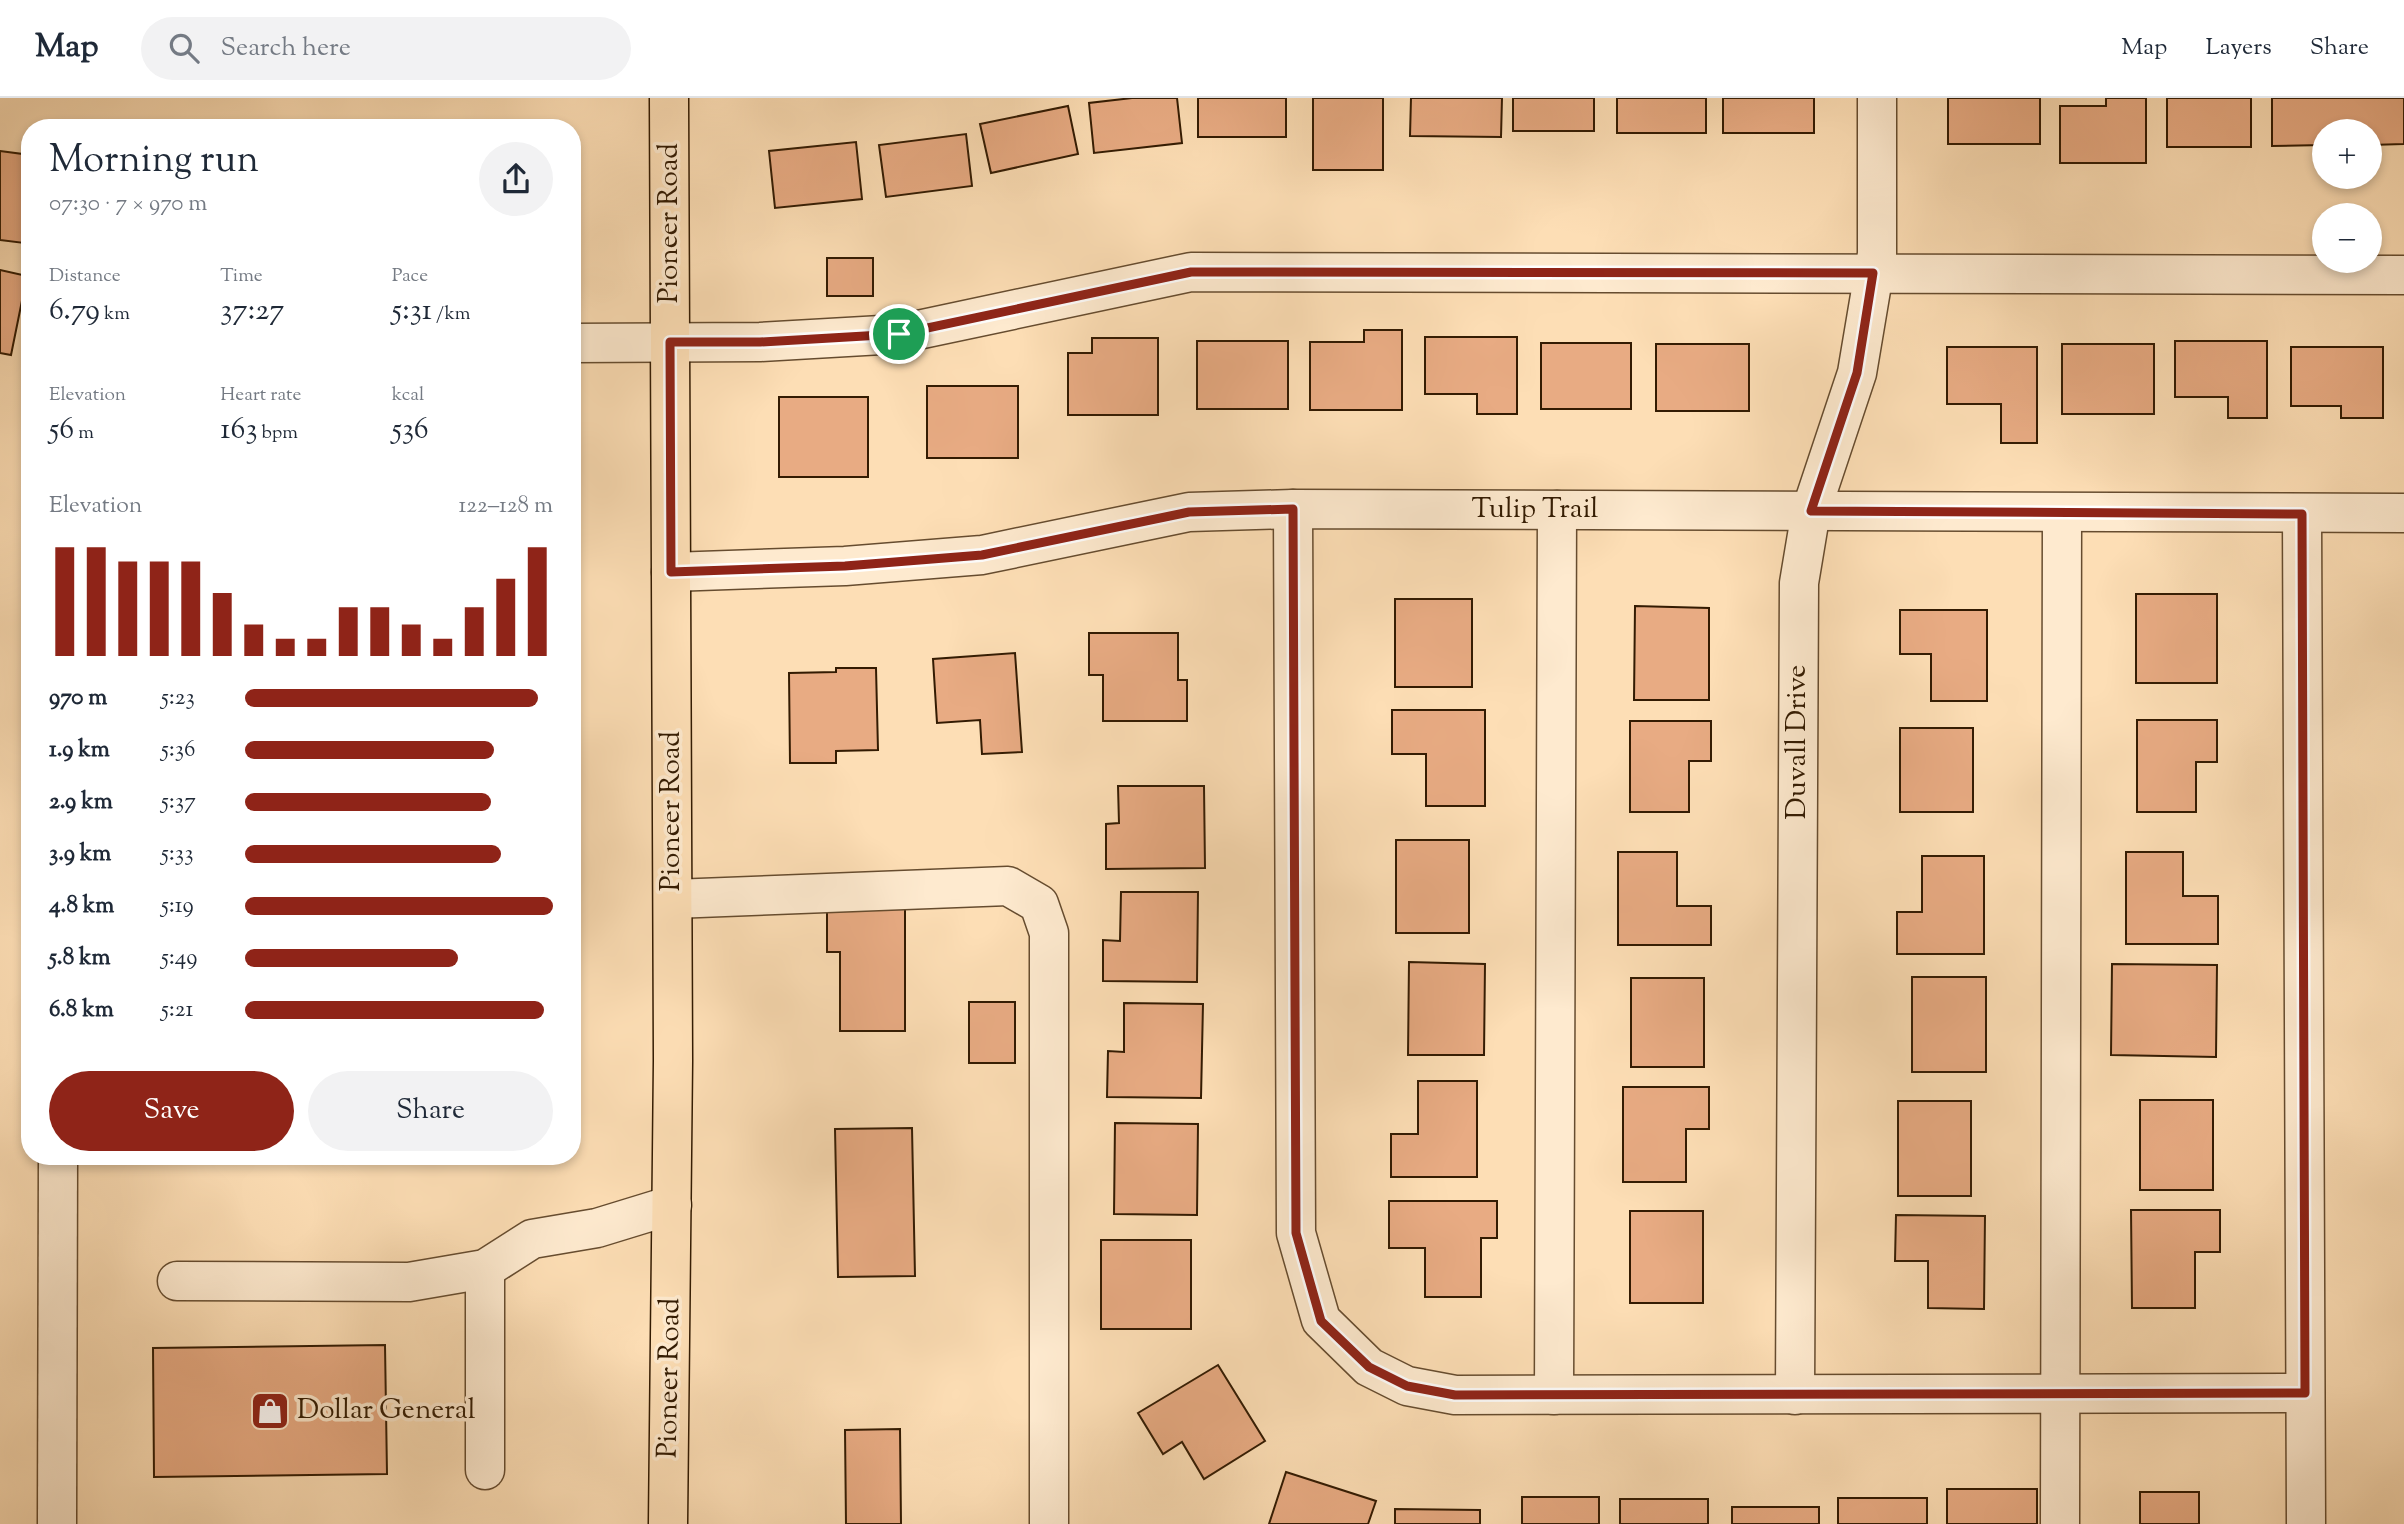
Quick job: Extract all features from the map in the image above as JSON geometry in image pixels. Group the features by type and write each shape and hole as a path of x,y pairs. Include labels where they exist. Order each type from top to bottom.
{"main road":[{"name":"Pioneer Road","path":"668,1524 673,899 669,98"}],"street":[{"name":"Duvall Drive","path":"1795,1395 1799,583 1811,511 1857,373 1877,254 1877,98"},
{"path":"581,343 760,342 899,334 1191,272 2404,275"},
{"path":"1293,509 1296,1233 1321,1321 1369,1367 1407,1386 1455,1395 2305,1393"},
{"name":"Tulip Trail","path":"671,572 845,566 982,555 1189,512 1293,509 2404,513"},
{"path":"1554,1395 1557,510"},
{"path":"2060,1524 2062,513"},
{"path":"2302,514 2306,1524"},
{"path":"673,899 1008,887 1039,904 1049,933 1049,1524"},
{"path":"57,1524 58,1165"},
{"path":"177,1281 409,1282 485,1269 532,1239 597,1228 672,1205"},
{"path":"485,1269 485,1470"}],"building":[{"path":"1132,98 1177,98 1182,143 1094,153 1089,103"},
{"path":"1198,98 1286,98 1286,137 1198,137"},
{"path":"1313,98 1383,98 1383,170 1313,170"},
{"path":"1411,98 1502,98 1501,137 1410,136"},
{"path":"1513,98 1594,98 1594,131 1513,131"},
{"path":"1617,98 1706,98 1706,133 1617,133"},
{"path":"1723,98 1814,98 1814,133 1723,133"},
{"path":"1948,98 2040,98 2040,144 1948,144"},
{"path":"2106,98 2146,98 2146,163 2060,163 2060,106 2106,106"},
{"path":"2167,98 2251,98 2251,147 2167,147"},
{"path":"2272,98 2404,98 2404,144 2382,145 2382,119 2312,119 2312,145 2272,146"},
{"path":"1068,106 1078,154 991,173 980,124"},
{"path":"966,134 972,186 886,197 879,145"},
{"path":"856,142 862,199 775,208 769,151"},
{"path":"0,151 21,154 21,243 0,240"},
{"path":"827,258 873,258 873,296 827,296"},
{"path":"0,270 21,275 21,306 11,355 0,353"},
{"path":"1364,330 1402,330 1402,410 1310,410 1310,342 1364,342"},
{"path":"1425,337 1517,337 1517,414 1477,414 1477,394 1425,394"},
{"path":"1092,338 1158,338 1158,415 1068,415 1068,353 1092,353"},
{"path":"1197,341 1288,341 1288,409 1197,409"},
{"path":"2175,341 2267,341 2267,418 2228,418 2228,397 2175,397"},
{"path":"1541,343 1631,343 1631,409 1541,409"},
{"path":"1656,344 1749,344 1749,411 1656,411"},
{"path":"2062,344 2154,344 2154,414 2062,414"},
{"path":"1947,347 2037,347 2037,443 2001,443 2001,404 1947,404"},
{"path":"2291,347 2383,347 2383,418 2341,418 2341,406 2291,406"},
{"path":"927,386 1018,386 1018,458 927,458"},
{"path":"779,397 868,397 868,477 779,477"},
{"path":"2136,594 2217,594 2217,683 2136,683"},
{"path":"1395,599 1472,599 1472,687 1395,687"},
{"path":"1635,606 1709,608 1709,700 1634,700"},
{"path":"1900,610 1987,610 1987,701 1931,701 1931,654 1900,654"},
{"path":"1089,633 1178,633 1178,680 1187,680 1187,721 1103,721 1103,675 1089,675"},
{"path":"1015,653 1022,752 982,754 980,720 937,723 933,659"},
{"path":"836,668 876,668 878,750 836,751 836,763 790,763 789,673 836,672"},
{"path":"1392,710 1485,710 1485,806 1426,806 1426,754 1392,754"},
{"path":"2137,720 2217,720 2217,762 2196,762 2196,812 2137,812"},
{"path":"1630,721 1711,721 1711,761 1689,761 1689,812 1630,812"},
{"path":"1900,728 1973,728 1973,812 1900,812"},
{"path":"1118,786 1204,786 1205,868 1106,869 1106,824 1119,823"},
{"path":"1396,840 1469,840 1469,933 1396,933"},
{"path":"1618,852 1677,852 1677,906 1711,906 1711,945 1618,945"},
{"path":"2126,852 2183,852 2183,896 2218,896 2218,944 2126,944"},
{"path":"1922,856 1984,856 1984,954 1897,954 1897,912 1922,912"},
{"path":"1121,892 1198,892 1197,982 1103,981 1103,940 1120,941"},
{"path":"827,907 905,907 905,1031 840,1031 840,952 827,952"},
{"path":"1409,962 1485,964 1484,1055 1408,1055"},
{"path":"2112,964 2217,965 2216,1057 2111,1055"},
{"path":"1912,977 1986,977 1986,1072 1912,1072"},
{"path":"1631,978 1704,978 1704,1067 1631,1067"},
{"path":"969,1002 1015,1002 1015,1063 969,1063"},
{"path":"1124,1003 1203,1004 1201,1098 1107,1097 1108,1051 1124,1052"},
{"path":"1418,1081 1477,1081 1477,1177 1391,1177 1391,1134 1418,1134"},
{"path":"1623,1087 1709,1087 1709,1129 1686,1129 1686,1182 1623,1182"},
{"path":"2140,1100 2213,1100 2213,1190 2140,1190"},
{"path":"1898,1101 1971,1101 1971,1196 1898,1196"},
{"path":"1115,1123 1198,1124 1197,1215 1114,1214"},
{"path":"912,1128 915,1276 838,1277 835,1129"},
{"path":"1389,1201 1497,1201 1497,1238 1481,1238 1481,1297 1425,1297 1425,1248 1389,1248"},
{"path":"2131,1210 2220,1210 2220,1252 2195,1252 2195,1308 2132,1308"},
{"path":"1630,1211 1703,1211 1703,1303 1630,1303"},
{"path":"1896,1215 1985,1216 1984,1309 1928,1308 1928,1261 1895,1261"},
{"path":"1101,1240 1191,1240 1191,1329 1101,1329"},
{"name":"Dollar General","path":"385,1345 387,1474 154,1477 153,1348"},
{"path":"1218,1365 1265,1441 1204,1479 1182,1442 1163,1454 1138,1413"},
{"path":"900,1429 901,1524 846,1524 845,1430"},
{"path":"1286,1472 1376,1501 1368,1524 1269,1524"},
{"path":"1947,1489 2037,1489 2037,1524 1947,1524"},
{"path":"2140,1492 2199,1492 2199,1524 2140,1524"},
{"path":"1522,1497 1599,1497 1599,1524 1522,1524"},
{"path":"1838,1498 1927,1498 1927,1524 1838,1524"},
{"path":"1620,1499 1708,1499 1708,1524 1620,1524"},
{"path":"1732,1507 1819,1507 1819,1524 1732,1524"},
{"path":"1395,1509 1480,1510 1480,1524 1395,1524"}],"place":[{"name":"Dollar General","path":"270,1411"}],"route":[{"path":"1191,272 1873,273 1857,373 1811,511 2302,514 2305,1393 1455,1395 1407,1386 1369,1367 1321,1321 1296,1233 1293,509 1189,512 982,555 845,566 671,572 670,342 760,342 899,334 1191,272"}]}
